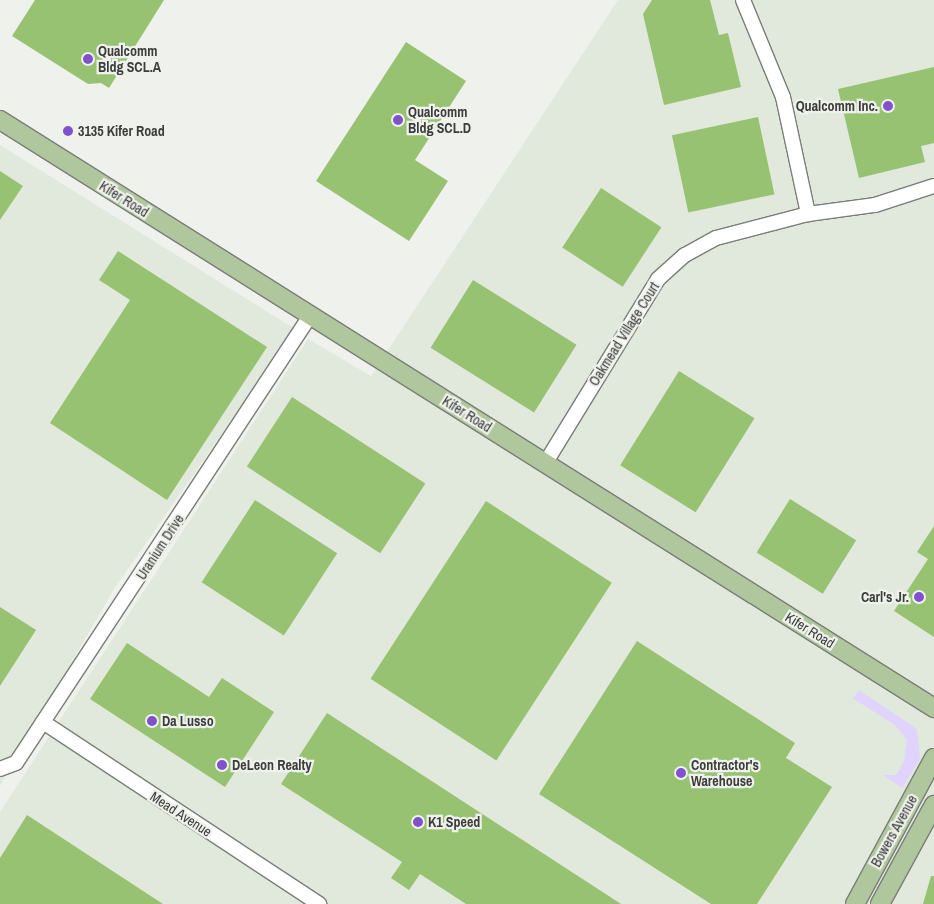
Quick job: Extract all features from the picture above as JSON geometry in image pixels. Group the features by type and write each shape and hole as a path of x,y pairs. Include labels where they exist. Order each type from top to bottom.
{"main road":[{"name":"Kifer Road","path":"0,120 934,708"},
{"name":"Bowers Avenue","path":"855,904 934,758"},
{"name":"Bowers Avenue","path":"880,904 934,805"}],"street":[{"path":"743,0 783,97 808,214"},
{"name":"Oakmead Village Court","path":"546,462 658,279 685,254 716,238 808,214 875,205 934,186"},
{"name":"Uranium Drive","path":"0,769 16,762 310,316"},
{"name":"Mead Avenue","path":"43,722 319,904"}],"shaded area":[{"path":"618,0 934,0 934,904 0,904 0,812 308,339 371,376"},
{"path":"0,145 295,329 114,589 0,786"},
{"path":"859,690 917,729 920,759 902,788 883,775 896,775 904,761 907,740 895,725 854,699 847,708"}],"building":[{"name":"Qualcomm Bldg SCL.A","path":"35,0 164,0 109,88 101,83 88,84 12,36"},
{"path":"652,0 710,0 719,35 728,33 741,87 664,105 643,14"},
{"name":"Qualcomm Bldg SCL.D","path":"406,42 466,81 415,160 448,181 409,241 316,181"},
{"name":"Qualcomm Inc.","path":"934,67 934,143 921,146 925,162 859,178 838,89"},
{"path":"758,117 774,194 688,213 672,135"},
{"path":"0,171 23,186 0,220"},
{"path":"601,188 661,227 623,287 562,248"},
{"path":"118,251 267,347 167,500 50,423 130,300 99,280"},
{"path":"473,280 576,345 534,412 431,348"},
{"path":"679,371 754,418 696,512 620,465"},
{"path":"292,397 425,484 380,553 247,467"},
{"path":"790,499 856,540 823,594 757,552"},
{"path":"255,500 337,553 284,636 202,582"},
{"path":"486,501 612,583 496,760 371,679"},
{"name":"Carl's Jr.","path":"934,526 934,637 894,611 928,559 917,552"},
{"path":"0,607 36,630 0,686"},
{"name":"Contractor's Warehouse","path":"637,641 795,743 786,758 832,787 757,904 711,904 539,794"},
{"path":"127,643 209,697 222,678 274,712 225,787 90,699"},
{"name":"K1 Speed","path":"327,713 621,904 466,904 420,874 409,890 391,878 402,862 281,784"},
{"path":"27,815 163,904 0,904 0,858"},
{"path":"931,876 934,876 934,904 923,904"}],"place":[{"name":"Qualcomm Bldg SCL.A","path":"88,59"},
{"name":"Qualcomm Inc.","path":"888,106"},
{"name":"Qualcomm Bldg SCL.D","path":"398,120"},
{"name":"3135 Kifer Road","path":"68,131"},
{"name":"Carl's Jr.","path":"919,597"},
{"name":"Da Lusso","path":"152,721"},
{"name":"DeLeon Realty","path":"222,765"},
{"name":"Contractor's Warehouse","path":"681,773"},
{"name":"K1 Speed","path":"418,822"}]}
